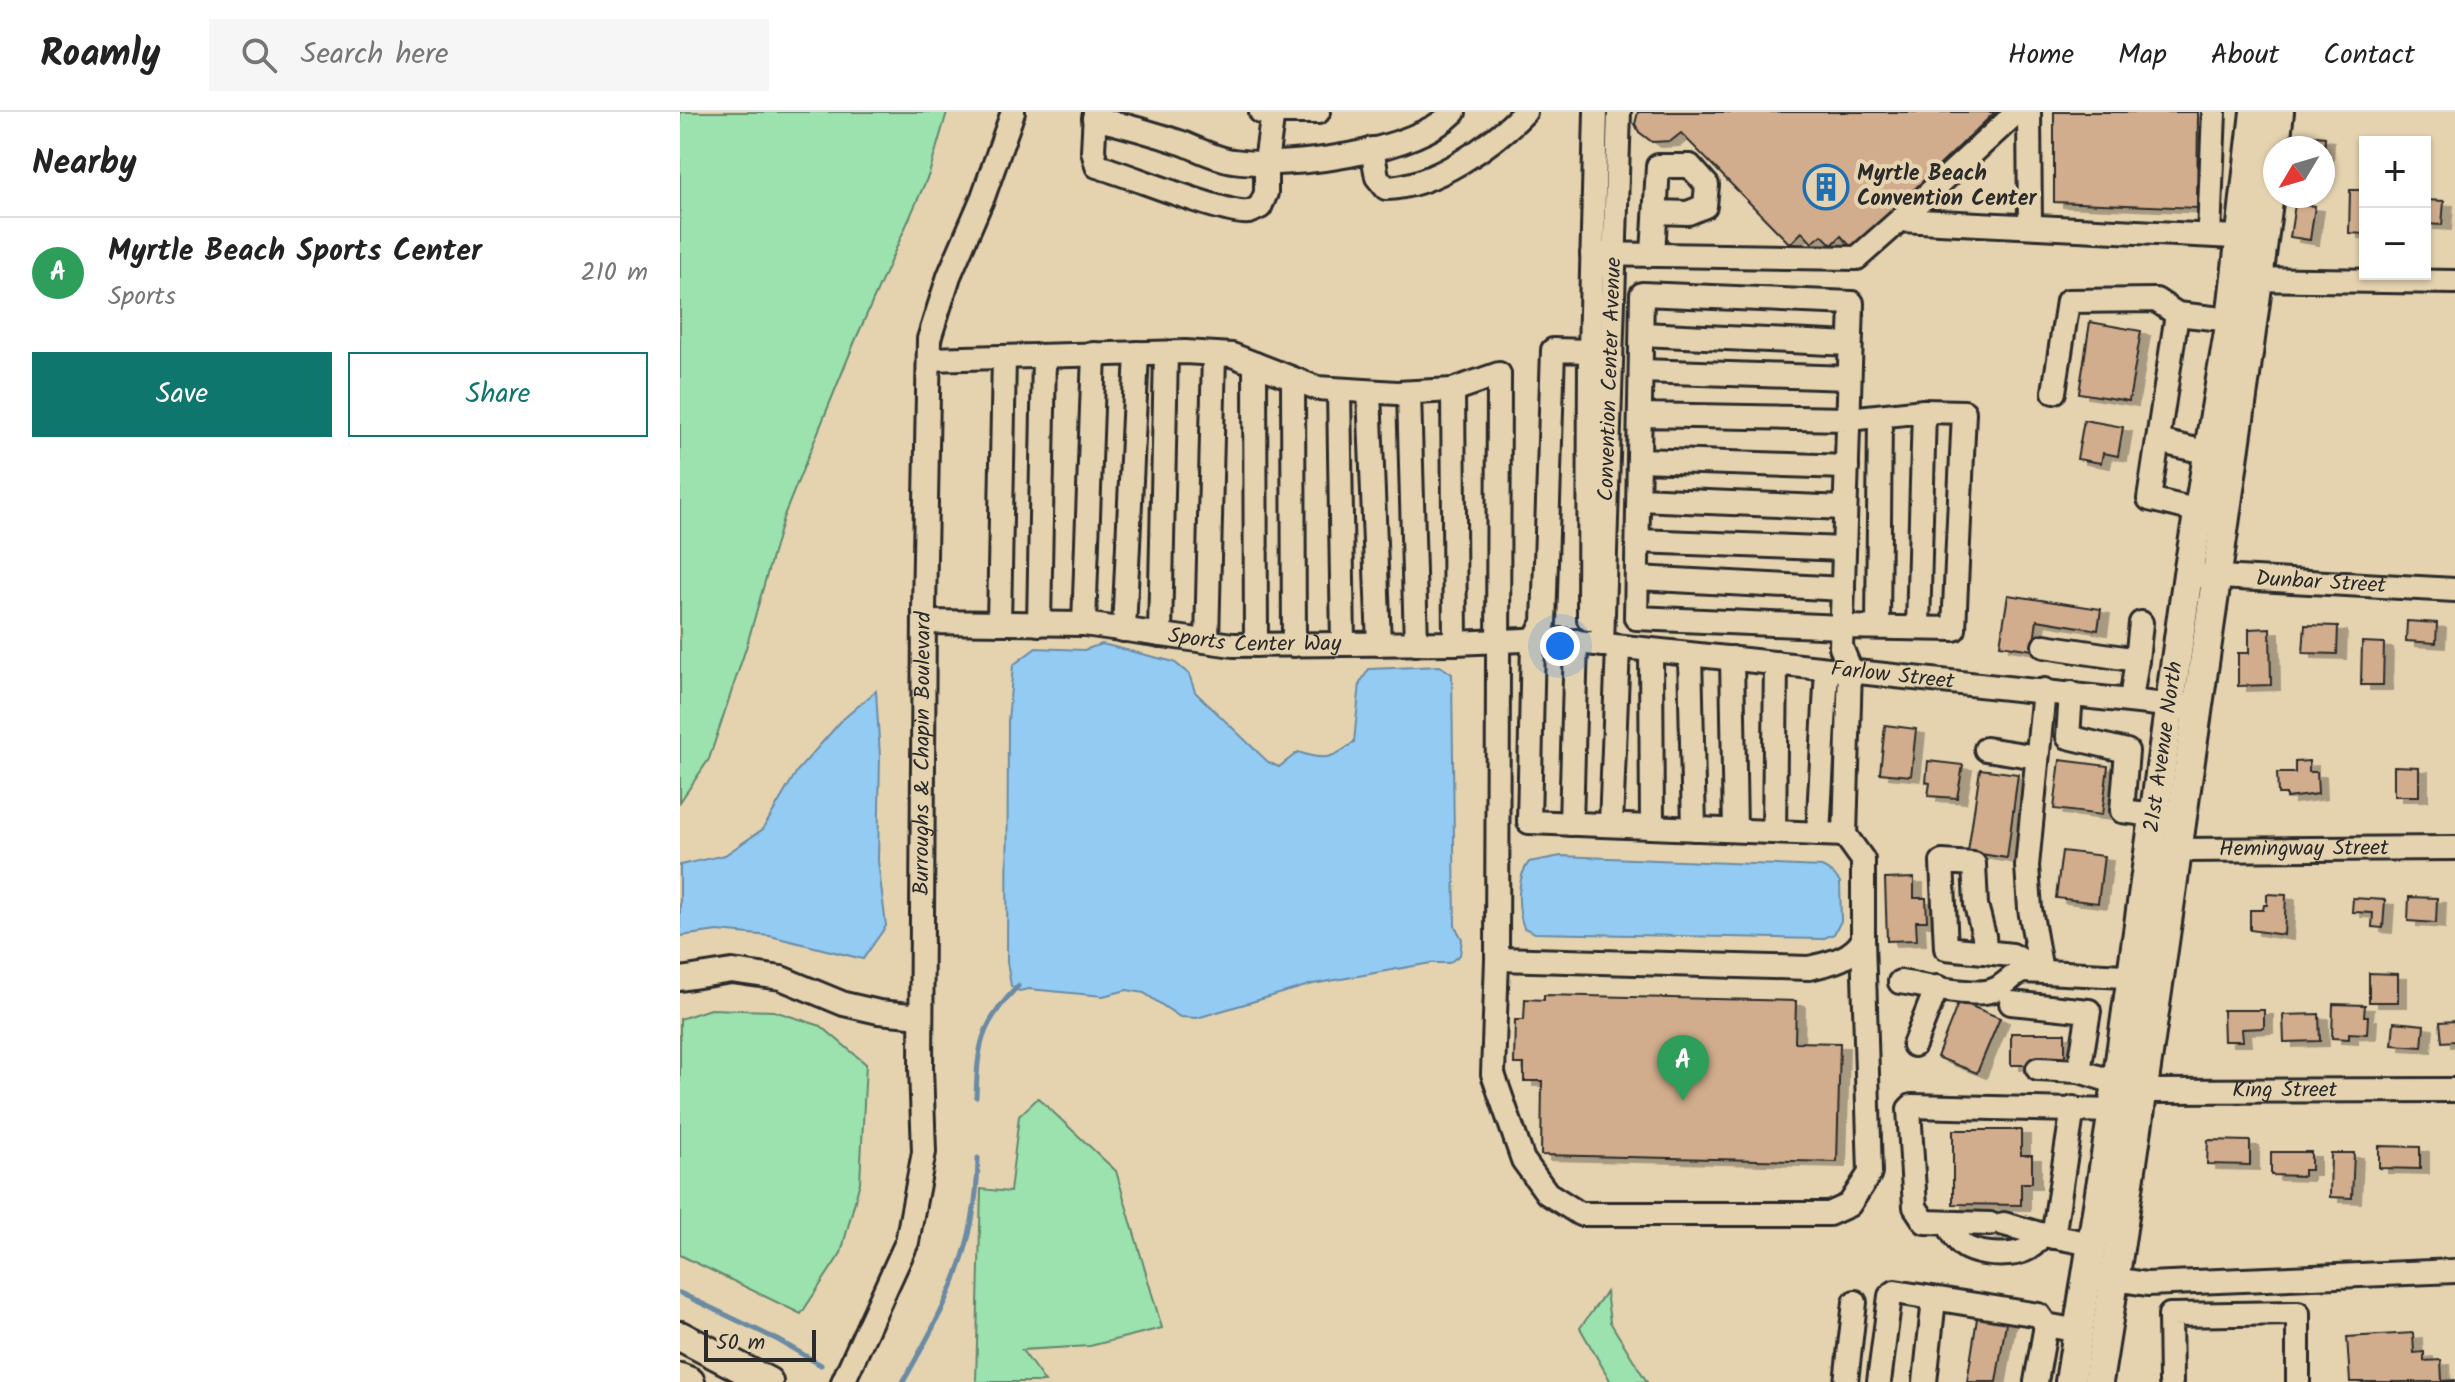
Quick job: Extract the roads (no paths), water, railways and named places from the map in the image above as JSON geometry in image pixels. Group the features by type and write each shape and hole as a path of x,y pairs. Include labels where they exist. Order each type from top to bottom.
{"main road":[{"name":"21st Avenue North","path":"2252,238 2255,112"},
{"name":"21st Avenue North","path":"2070,1382 2092,1244 2124,1095 2145,976 2252,238 2279,112"},
{"name":"21st Avenue North","path":"2202,576 2199,511 2231,320 2247,279"},
{"name":"21st Avenue North","path":"2098,1382 2116,1280 2124,1095"},
{"path":"680,1336 768,1382"},
{"path":"680,1378 690,1382"}],"street":[{"path":"1261,112 1318,112"},
{"path":"1273,112 1266,162 1266,193 1260,207 1247,213 1097,166 1093,151 1094,115 1232,161 1266,162 1290,163 1343,156 1398,142 1443,124 1454,112"},
{"path":"1372,149 1377,177 1386,188 1404,188 1435,175 1469,155 1504,133 1525,112"},
{"name":"Convention Center Avenue","path":"1596,112 1590,351 1596,644"},
{"name":"Convention Center Avenue","path":"1596,644 1616,254 1619,112"},
{"path":"1592,254 1857,258 2017,112"},
{"path":"2029,112 2030,225"},
{"path":"2209,235 2214,112"},
{"name":"Burroughs & Chapin Boulevard","path":"843,1382 907,1242 924,1152 921,1016 929,339 949,276 983,197 1009,116"},
{"path":"1653,254 1657,212"},
{"path":"1900,220 2252,238"},
{"path":"2247,279 2455,282"},
{"path":"929,359 1137,353 1232,355 1317,388 1369,392 1453,390 1499,374 1497,959 1493,1074 1523,1160 1547,1193 1580,1214 1829,1214 1849,1205 1870,1173 1863,860 1845,835 1850,669 1841,647 1842,627 1845,508 1847,467 1848,419 1850,344 1852,303 1642,294 1636,618 1842,627 1954,629 1964,412 1924,411 1848,419 1640,415"},
{"path":"2054,392 2068,301 2156,300 2177,314 2231,320"},
{"path":"2177,314 2149,499 2199,511"},
{"path":"1642,334 1850,344"},
{"path":"1590,351 1553,350 1544,623 1533,641 1529,822 1845,835"},
{"path":"1124,630 1137,353"},
{"path":"1160,635 1166,353"},
{"path":"1084,624 1094,354"},
{"path":"1207,641 1214,354"},
{"path":"1039,624 1044,356"},
{"path":"999,623 1004,357"},
{"path":"1255,364 1256,645"},
{"path":"1641,371 1849,378"},
{"path":"1293,380 1294,645"},
{"path":"1339,390 1343,644"},
{"path":"1453,390 1455,643"},
{"path":"1369,392 1379,644"},
{"path":"1409,393 1416,644"},
{"path":"1918,627 1924,411"},
{"path":"1878,627 1880,416"},
{"path":"2158,441 2209,453"},
{"path":"1639,460 1847,467"},
{"path":"1639,499 1845,508"},
{"path":"1638,541 1844,549"},
{"name":"Dunbar Street","path":"2202,576 2455,590"},
{"path":"1637,578 1843,589"},
{"name":"Sports Center Way","path":"924,622 1084,624 1256,645 1533,641 1596,644"},
{"path":"2131,700 2141,623"},
{"path":"1571,824 1596,644"},
{"path":"1596,644 1611,825"},
{"name":"Farlow Street","path":"1596,644 2184,706"},
{"path":"2044,646 2137,660"},
{"path":"1651,651 1652,827"},
{"path":"1690,655 1694,829"},
{"path":"1732,658 1735,830"},
{"path":"1774,832 1776,663"},
{"path":"1818,834 1827,669"},
{"path":"2041,971 2030,909 2027,866 2044,690"},
{"path":"2071,693 2068,737 2127,751 2122,811 2168,817"},
{"path":"1986,749 2037,757"},
{"name":"Hemingway Street","path":"2164,848 2455,848"},
{"path":"1497,959 1809,968 1834,962 1857,951 1863,940"},
{"path":"1985,952 2012,955 2041,971"},
{"path":"680,979 732,971 781,978 844,1004 921,1016"},
{"path":"1900,982 1994,991 2012,975 2023,971 2145,976"},
{"path":"1914,1045 1937,987"},
{"path":"2011,1003 2089,1011 2079,1071"},
{"path":"2038,1069 2079,1071 2124,1095"},
{"name":"King Street","path":"1947,1223 1925,1222 1915,1207 1909,1109 1912,1106 2073,1108 2124,1095 2455,1090"},
{"path":"1947,1223 1960,1244 1969,1250 2011,1255 2029,1250 2046,1235 2073,1108"},
{"path":"1947,1223 2092,1244"},
{"path":"2087,1274 2147,1284 2455,1271"},
{"path":"2296,1278 2298,1382"},
{"path":"2168,1283 2171,1382"},
{"path":"1879,1382 1890,1296 1895,1292 2039,1315 2046,1325 2079,1331"},
{"path":"1925,1382 1934,1299"},
{"path":"1846,1382 1855,1302"},
{"path":"2170,1315 2298,1313"},
{"path":"2036,1382 2046,1325"}],"water":[{"path":"1102,644 1174,662 1189,674 1195,692 1268,762 1279,767 1298,752 1328,757 1354,742 1360,683 1369,669 1440,666 1452,674 1455,926 1462,939 1460,955 1449,963 1431,963 1313,984 1197,1018 1180,1017 1144,993 1127,990 1103,996 1029,989 1019,991 1011,986 1007,962 1008,721 1013,665 1036,648 1084,650"},
{"path":"876,691 880,757 878,861 886,926 863,959 770,936 718,931 680,936 680,865 725,855 763,829 797,771 842,720"},
{"path":"1561,856 1822,867 1833,873 1840,882 1841,921 1834,934 1822,939 1535,933 1524,928 1522,920 1519,894 1522,876 1529,862"}],"waterway":[{"path":"976,1097 978,1063 984,1036 996,1012 1018,986"},
{"path":"903,1382 957,1275 972,1221 978,1158"},
{"path":"680,1293 778,1340 821,1365"}],"tunnel":[{"path":"1993,1242 2008,1243"}],"place":[{"name":"Myrtle Beach Convention Center","path":"1826,187"},
{"name":"Myrtle Beach Sports Center","path":"1683,1101"}]}
